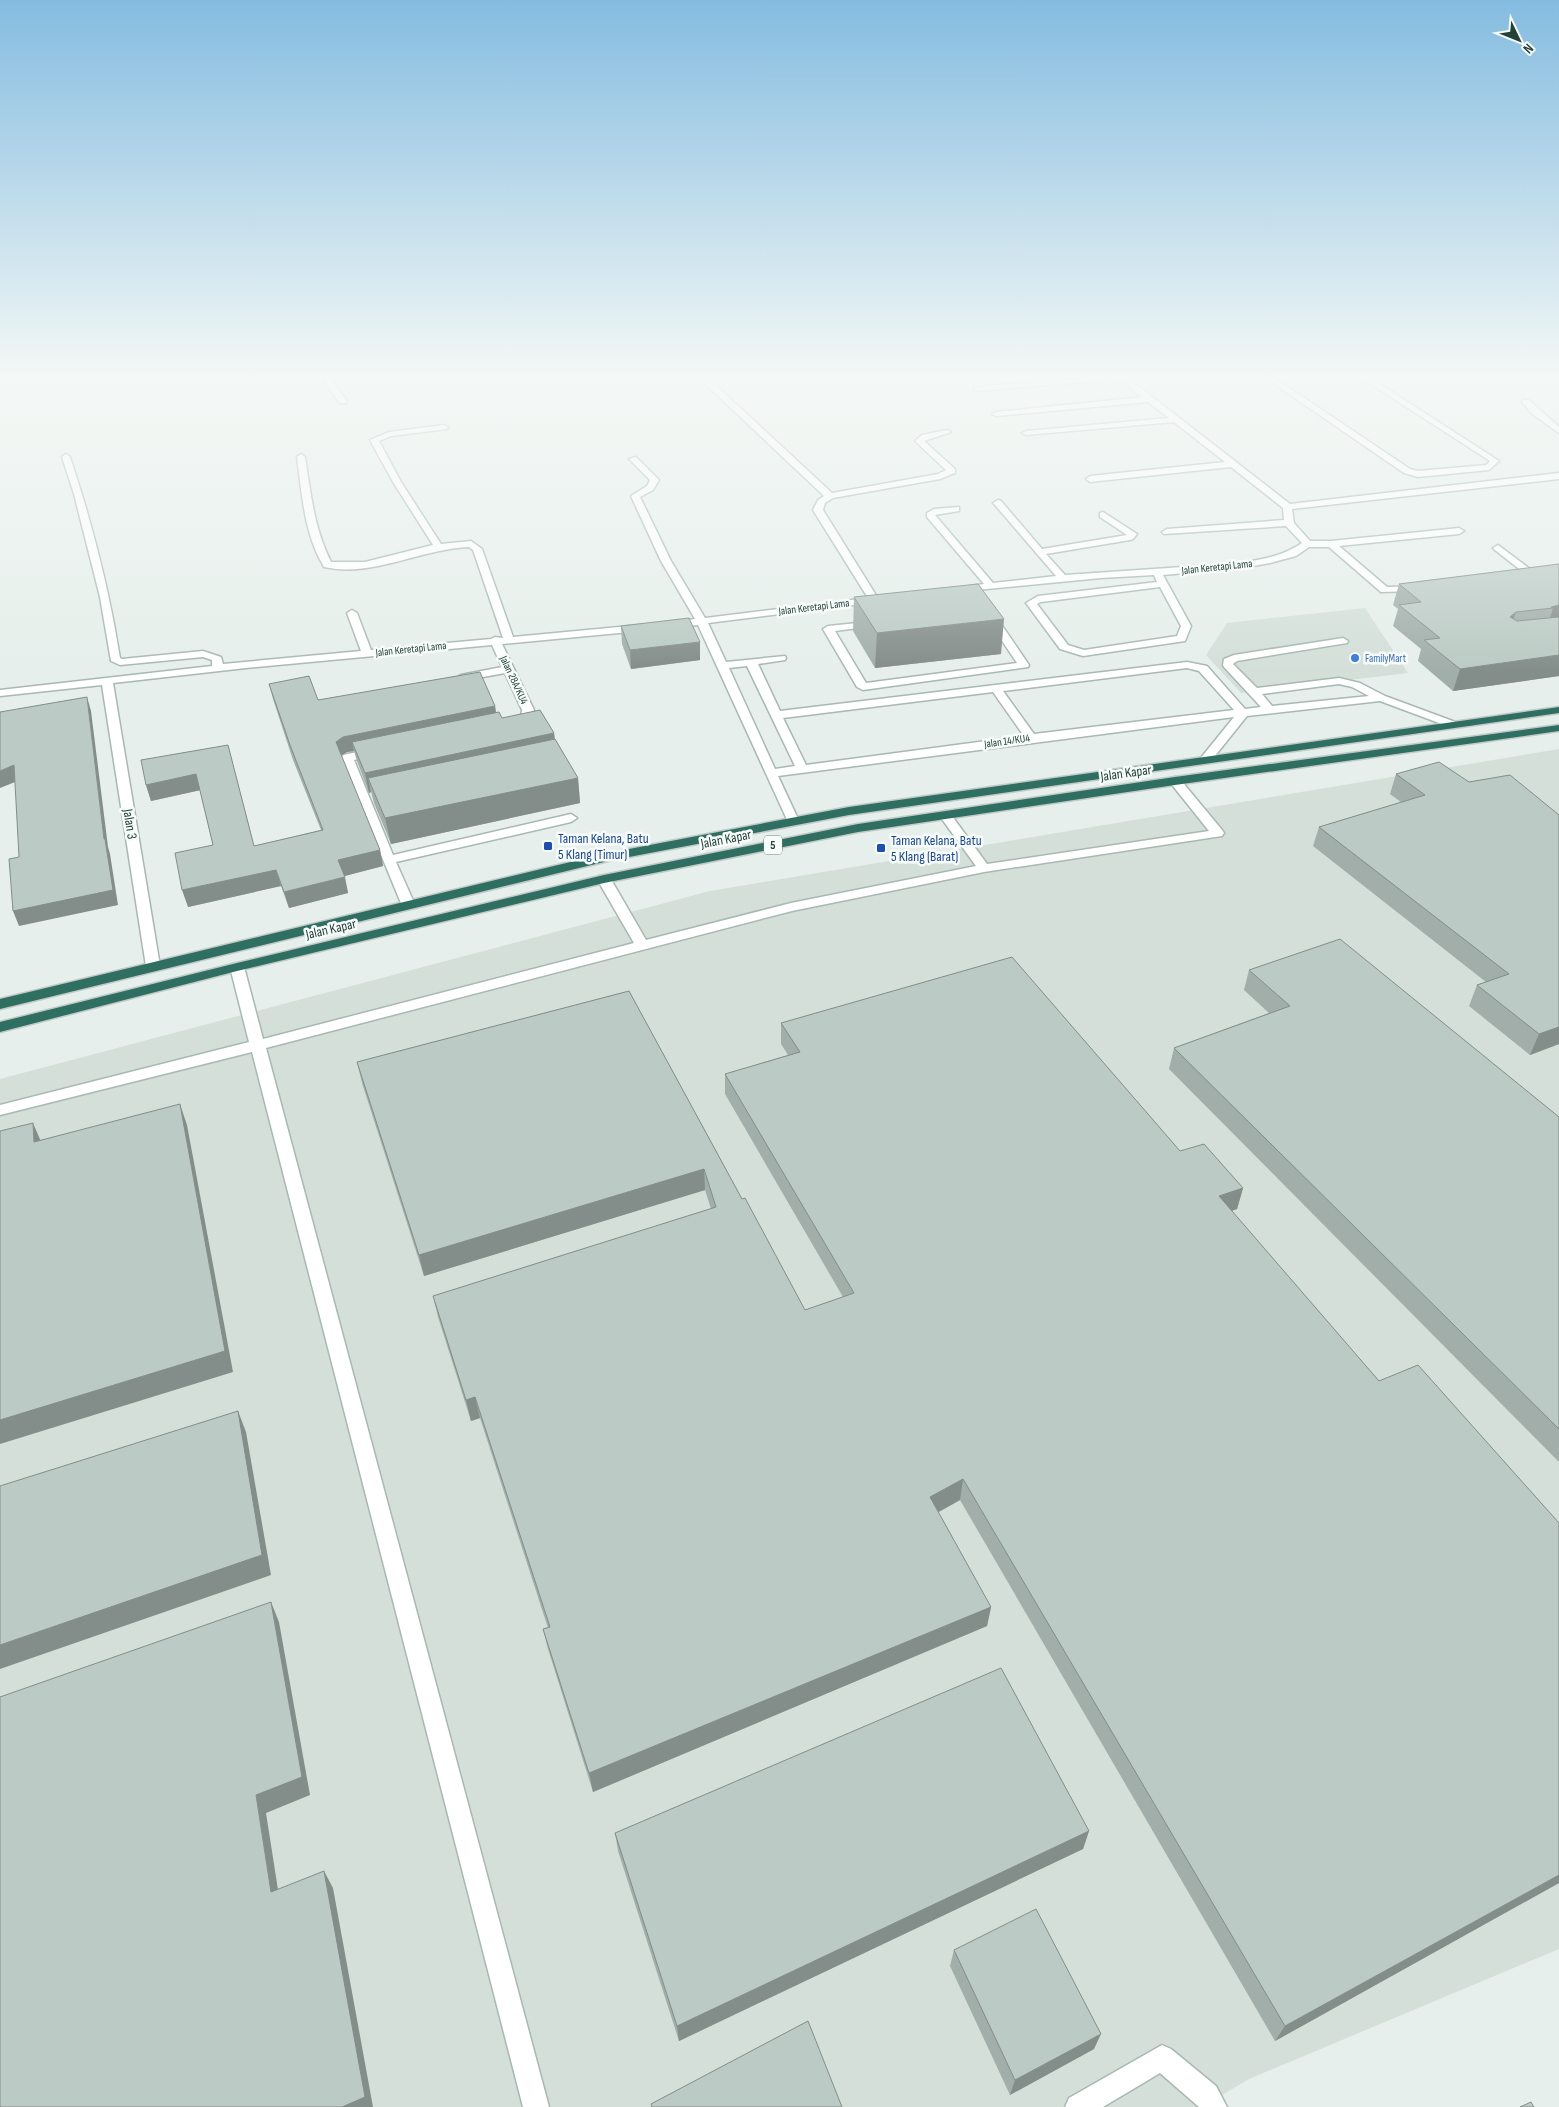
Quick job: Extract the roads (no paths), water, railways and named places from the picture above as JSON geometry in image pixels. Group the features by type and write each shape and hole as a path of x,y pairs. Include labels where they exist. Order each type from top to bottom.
{"highway":[{"name":"Jalan Kapar","path":"0,1004 608,857 793,821 849,811 1206,759 1559,710"},
{"name":"Jalan Kapar","path":"0,1027 237,967 604,879 858,828 1175,781 1559,728"}],"street":[{"path":"72,475 105,597 115,659 120,662 203,654 217,659 218,668"},
{"path":"304,475 315,539 327,565 356,568 390,561 438,546 471,544 477,550 509,639"},
{"path":"393,475 438,546"},
{"path":"650,475 655,480 650,488 635,496 643,516 666,561 702,622 793,821"},
{"path":"808,475 830,496 942,475"},
{"path":"1090,479 1125,475"},
{"path":"1247,475 1288,507"},
{"path":"1505,475 1514,480"},
{"path":"1288,507 1300,504 1559,476"},
{"name":"Jalan Keretapi Lama","path":"0,693 218,668 495,640 702,622 879,599 818,510 820,502 830,496"},
{"path":"998,503 1064,579"},
{"path":"1288,507 1286,513 1287,523 1307,544 1331,544 1459,531"},
{"path":"956,509 934,512 930,515 991,587"},
{"path":"1039,552 1130,537 1132,534 1103,515"},
{"path":"1168,532 1287,523"},
{"name":"Jalan Keretapi Lama","path":"950,591 1064,579 1252,564 1293,553 1307,544"},
{"path":"1331,544 1386,590 1430,586"},
{"path":"1498,548 1527,571 1528,574 1505,578"},
{"path":"1157,572 1164,584 1186,626 1181,639 1083,653 1064,647 1031,603 1038,599 1164,584"},
{"path":"887,621 828,629 863,687 1024,665 983,605 969,589"},
{"path":"352,613 367,653"},
{"name":"Jalan 28A/KU4","path":"495,640 528,710 526,718 500,726"},
{"path":"1269,709 1228,665 1228,661 1234,658 1343,641"},
{"path":"722,666 781,658"},
{"name":"Jalan 3","path":"120,662 113,681 154,966"},
{"path":"751,662 802,768"},
{"path":"776,715 995,687 1186,665 1196,666 1203,668 1243,713 1206,759"},
{"path":"452,680 509,669"},
{"path":"1254,692 1339,681 1356,685 1381,698 1454,725"},
{"path":"995,687 1031,738"},
{"name":"Jalan 14/KU4","path":"771,773 1031,738 1269,709 1381,698"},
{"path":"385,750 347,758 369,799 389,860 408,905"},
{"path":"0,1110 791,907 984,868 1218,833 1175,781"},
{"path":"945,816 984,868"},
{"path":"389,860 572,818"},
{"path":"604,879 642,945"},
{"path":"237,967 536,2107"},
{"path":"1078,2107 1162,2058 1207,2095 1214,2107"}],"place":[{"name":"FamilyMart","path":"1355,658"},
{"name":"Taman Kelana, Batu 5 Klang (Timur)","path":"548,846"},
{"name":"Taman Kelana, Batu 5 Klang (Barat)","path":"881,848"}]}
